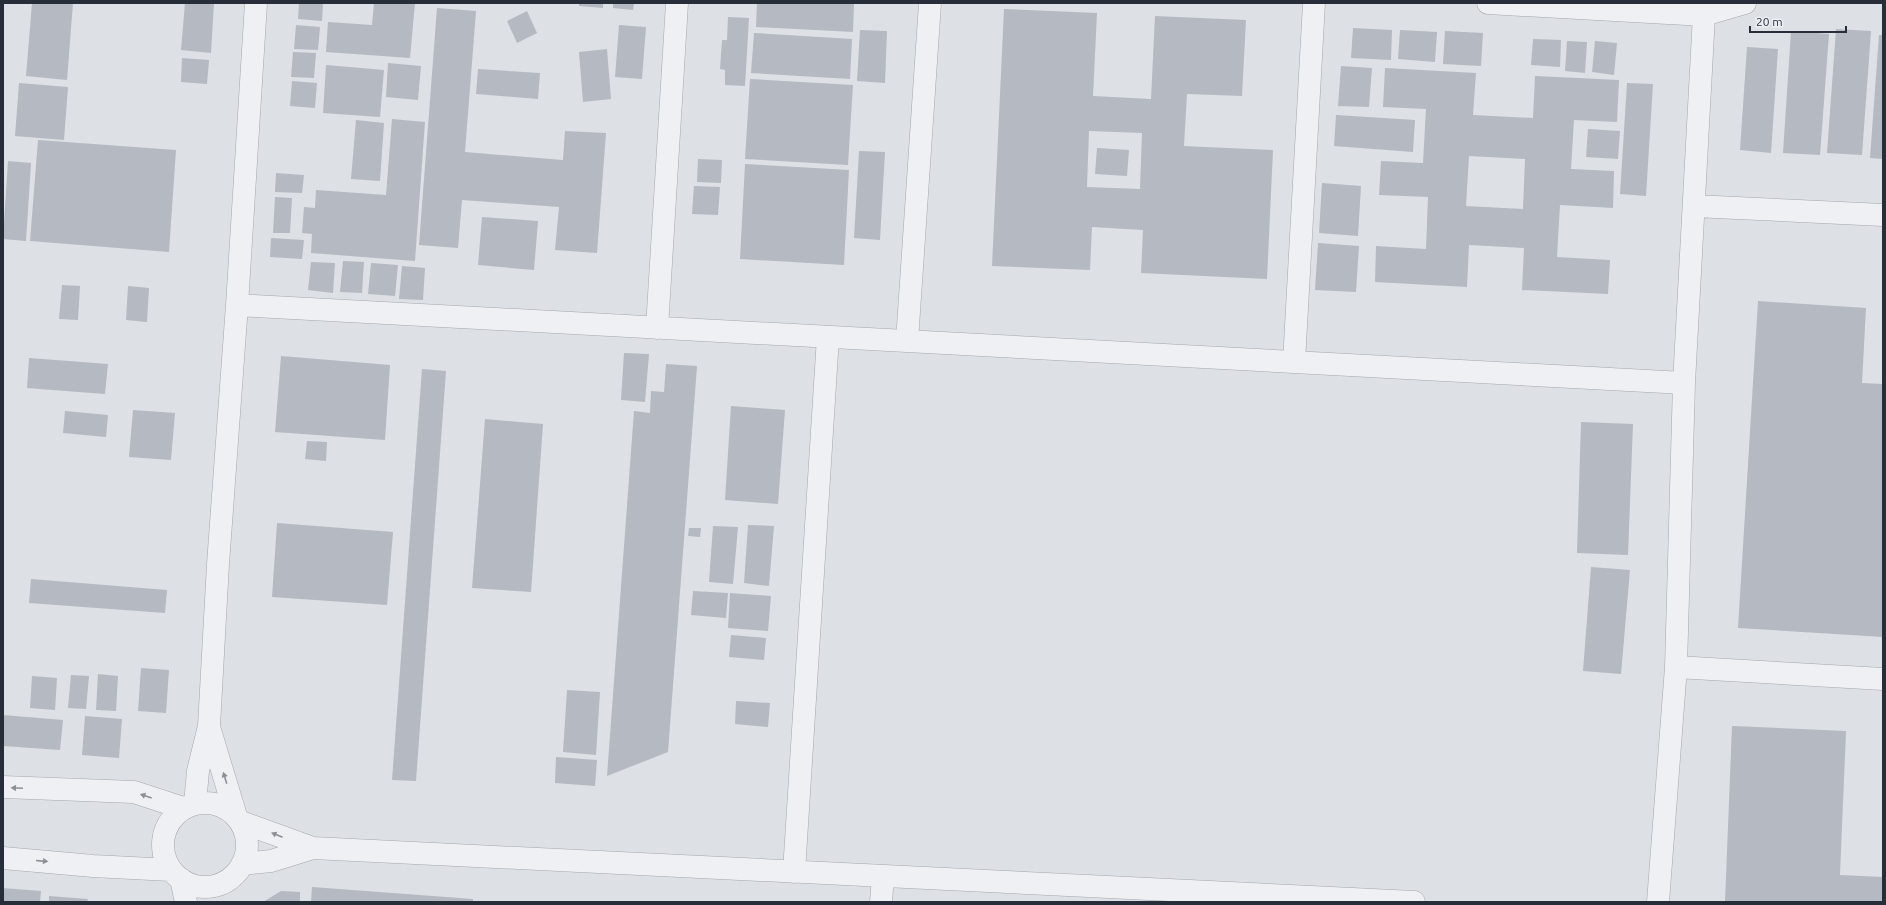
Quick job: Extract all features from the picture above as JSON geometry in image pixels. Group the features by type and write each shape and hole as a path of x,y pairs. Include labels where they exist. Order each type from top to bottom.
{"lane":[{"path":"186,902 176,874 164,854 164,836 171,821 189,806 209,726 218,564 237,305 256,3"},
{"path":"658,328 677,3"},
{"path":"907,341 930,3"},
{"path":"1294,362 1314,3"},
{"path":"1488,3 1704,15 1745,3"},
{"path":"1658,902 1676,667 1684,383 1704,15"},
{"path":"1694,206 1883,216"},
{"path":"237,305 1684,383"},
{"path":"794,872 828,337"},
{"path":"1676,667 1883,679"},
{"path":"209,726 238,819 247,835 247,850 224,902"},
{"path":"3,787 134,792 189,806 208,802 221,805 238,819 313,848 883,876 1262,898 1414,902"},
{"path":"3,858 176,874 194,886 208,887 222,884 238,870 313,848"},
{"path":"882,902 883,876"}],"building":[{"path":"32,3 73,3 67,80 26,76"},
{"path":"185,3 214,3 211,53 181,50"},
{"path":"299,3 323,3 322,21 298,19"},
{"path":"374,3 415,3 410,58 326,52 328,22 372,25"},
{"path":"579,3 603,3 603,8 579,6"},
{"path":"613,3 634,3 633,10 613,8"},
{"path":"757,3 854,3 853,32 756,27"},
{"path":"437,8 476,11 465,152 563,160 565,131 606,133 597,253 555,250 559,207 462,200 458,248 419,245"},
{"path":"1004,9 1097,13 1093,96 1151,99 1155,16 1246,20 1242,96 1187,94 1184,146 1273,150 1267,279 1141,273 1143,230 1092,227 1090,270 992,266","holes":["1089,131 1142,133 1140,189 1087,187"]},
{"path":"527,11 537,33 517,43 507,21"},
{"path":"728,17 749,18 745,86 725,85 725,70 720,69 722,40 727,40"},
{"path":"296,25 320,27 318,50 294,49"},
{"path":"619,25 646,27 642,79 615,77"},
{"path":"1353,28 1392,30 1391,60 1351,58"},
{"path":"1836,29 1871,31 1862,155 1827,153"},
{"path":"860,30 887,31 885,83 857,81"},
{"path":"1400,30 1437,32 1435,62 1398,59"},
{"path":"1445,31 1483,33 1481,66 1443,64"},
{"path":"1791,31 1829,34 1820,155 1783,153"},
{"path":"754,33 852,39 850,79 751,73"},
{"path":"1879,35 1883,35 1883,159 1870,158"},
{"path":"1533,39 1561,40 1560,67 1531,65"},
{"path":"1567,41 1587,42 1585,73 1565,71"},
{"path":"1595,41 1617,43 1614,75 1592,72"},
{"path":"1747,47 1778,49 1771,153 1740,150"},
{"path":"607,49 611,99 583,102 579,52"},
{"path":"293,52 316,53 314,78 291,77"},
{"path":"182,58 209,60 207,84 181,82"},
{"path":"388,63 421,66 418,100 386,97"},
{"path":"326,65 384,70 380,117 323,113"},
{"path":"1341,66 1372,68 1369,107 1338,106"},
{"path":"1385,68 1476,73 1473,115 1533,118 1535,76 1619,80 1617,122 1574,120 1571,169 1614,171 1613,208 1560,205 1557,257 1610,260 1608,294 1522,290 1524,248 1469,245 1467,287 1375,282 1376,246 1426,249 1428,197 1379,195 1381,161 1423,163 1426,109 1383,107","holes":["1469,156 1525,159 1523,209 1466,206"]},
{"path":"478,69 540,73 538,99 476,94"},
{"path":"750,79 853,85 848,165 745,159"},
{"path":"292,81 317,83 315,108 290,106"},
{"path":"19,83 68,87 64,140 15,136"},
{"path":"1627,83 1653,84 1646,196 1620,194"},
{"path":"1336,115 1415,120 1413,152 1334,146"},
{"path":"392,119 425,122 415,261 311,253 312,234 302,233 304,207 315,208 316,190 386,195"},
{"path":"356,120 384,123 380,181 351,179"},
{"path":"1588,129 1620,131 1618,159 1586,157"},
{"path":"38,140 176,150 169,252 30,241"},
{"path":"1097,148 1129,150 1127,176 1095,174"},
{"path":"859,151 885,152 880,240 854,238"},
{"path":"698,159 722,160 721,183 697,182"},
{"path":"8,161 31,163 26,241 3,239"},
{"path":"745,164 849,170 844,265 740,259"},
{"path":"276,173 304,175 302,193 275,192"},
{"path":"1322,183 1361,186 1358,236 1319,233"},
{"path":"694,186 720,187 718,215 692,214"},
{"path":"275,197 292,198 290,233 273,233"},
{"path":"482,217 538,221 534,270 478,265"},
{"path":"271,238 304,240 302,259 270,257"},
{"path":"1318,243 1359,246 1356,292 1315,290"},
{"path":"343,261 364,262 362,293 340,292"},
{"path":"311,262 335,263 333,293 308,290"},
{"path":"371,263 398,265 395,296 368,294"},
{"path":"402,266 425,268 423,300 399,299"},
{"path":"62,285 80,286 78,320 59,319"},
{"path":"128,286 149,288 147,322 126,320"},
{"path":"1758,301 1866,308 1862,383 1883,384 1883,637 1738,628"},
{"path":"624,353 649,354 645,402 621,400"},
{"path":"281,356 390,365 385,440 275,432"},
{"path":"29,358 108,364 105,394 27,388"},
{"path":"666,364 697,366 668,752 607,776 634,411 650,413 651,391 664,392"},
{"path":"422,369 446,371 416,781 392,780"},
{"path":"731,406 785,410 778,504 725,500"},
{"path":"133,410 175,413 171,460 129,457"},
{"path":"65,411 108,415 106,437 63,433"},
{"path":"485,419 543,424 531,592 472,588"},
{"path":"1581,422 1633,424 1628,555 1577,553"},
{"path":"307,441 327,442 326,461 305,459"},
{"path":"277,523 393,532 387,605 272,597"},
{"path":"748,525 774,526 769,586 744,583"},
{"path":"713,526 738,527 733,584 709,582"},
{"path":"689,528 701,528 700,537 688,536"},
{"path":"1591,567 1630,570 1621,674 1583,671"},
{"path":"31,579 167,590 165,613 29,603"},
{"path":"693,591 728,593 726,618 691,615"},
{"path":"730,593 771,596 768,631 728,628"},
{"path":"731,635 766,638 764,660 729,657"},
{"path":"141,668 169,670 166,713 138,711"},
{"path":"98,674 118,676 116,711 96,710"},
{"path":"71,675 89,676 86,709 68,708"},
{"path":"32,676 57,678 55,710 30,708"},
{"path":"567,690 600,692 596,755 563,752"},
{"path":"736,701 770,703 768,727 735,724"},
{"path":"3,715 63,720 60,750 3,746"},
{"path":"85,716 122,719 119,758 82,755"},
{"path":"1732,726 1846,731 1840,875 1883,877 1883,902 1725,902"},
{"path":"556,757 597,760 595,786 555,783"},
{"path":"312,887 473,899 473,902 311,902"},
{"path":"3,888 41,891 40,902 3,902"},
{"path":"281,891 300,892 300,902 263,902"},
{"path":"49,896 88,899 87,902 49,902"}]}
